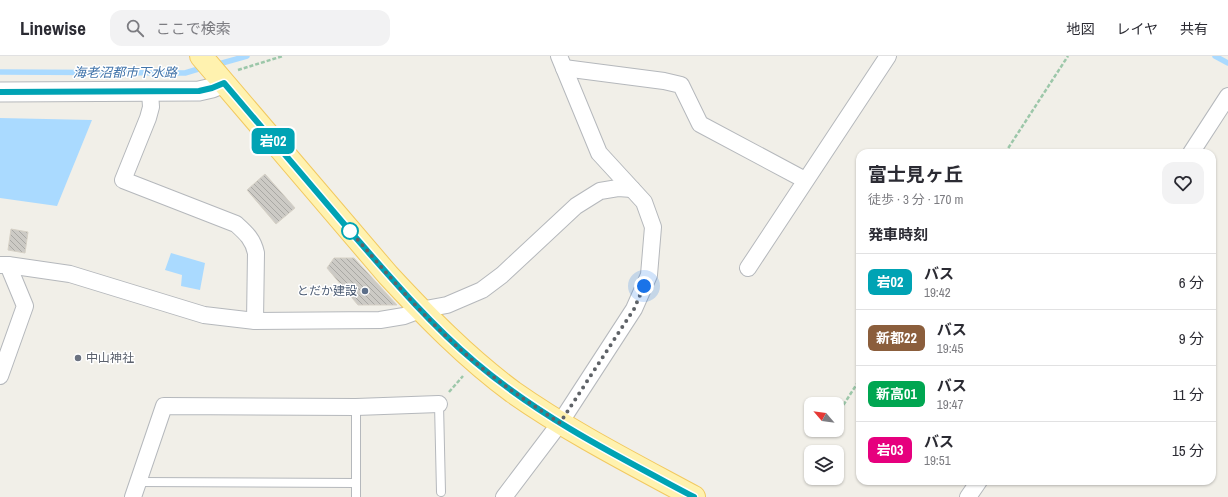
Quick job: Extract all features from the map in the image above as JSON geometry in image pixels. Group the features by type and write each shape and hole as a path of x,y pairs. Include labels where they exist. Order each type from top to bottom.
{"main road":[{"path":"214,72 388,276 420,310 476,362 513,392 560,423 615,455 694,497"}],"street":[{"path":"748,268 888,56"},
{"path":"562,62 681,85 700,124 805,180"},
{"path":"504,497 560,423 634,309 649,275 653,227 644,202 599,152 562,62"},
{"path":"0,92 199,91 212,88 214,72"},
{"path":"150,92 148,118 122,180 236,224 246,233 254,244 256,253 255,321"},
{"path":"1194,149 1228,96"},
{"path":"4,265 70,274 204,315 255,321 380,320 404,316 420,310 447,304 482,290 502,276 576,206 600,191 618,188 632,189"},
{"path":"0,376 25,306 4,265"},
{"path":"133,497 164,406 356,407 439,404"},
{"path":"968,497 976,485"}],"lane":[{"path":"439,404 441,492"},
{"path":"356,407 356,497"},
{"path":"139,482 356,483"}],"path":[{"path":"214,72 283,56"},
{"path":"1008,149 1068,56"},
{"path":"439,404 476,362"},
{"path":"844,404 856,385"}],"water":[{"path":"0,118 92,120 57,206 0,198"},
{"path":"171,253 205,263 200,290 181,286 182,275 165,270"}],"building":[{"path":"265,174 295,208 276,224 247,190"},
{"path":"11,229 28,232 25,253 8,250"},
{"path":"334,258 354,258 397,305 358,305 327,268"}],"waterway":[{"name":"海老沼都市下水路","path":"215,65 247,56"},
{"name":"海老沼都市下水路","path":"1215,56 1228,63"},
{"name":"海老沼都市下水路","path":"0,72 185,73 205,67"}],"bus line":[{"name":"岩02","path":"0,92 199,91 224,83 388,276 420,310 476,362 513,392 560,423 615,455 694,497"}],"place":[{"name":"とだか建設","path":"365,291"},
{"name":"中山神社","path":"78,358"}],"route":[{"path":"350,231 347,227 388,276 420,310 466,354 513,392 560,423 634,309 644,286"}]}
